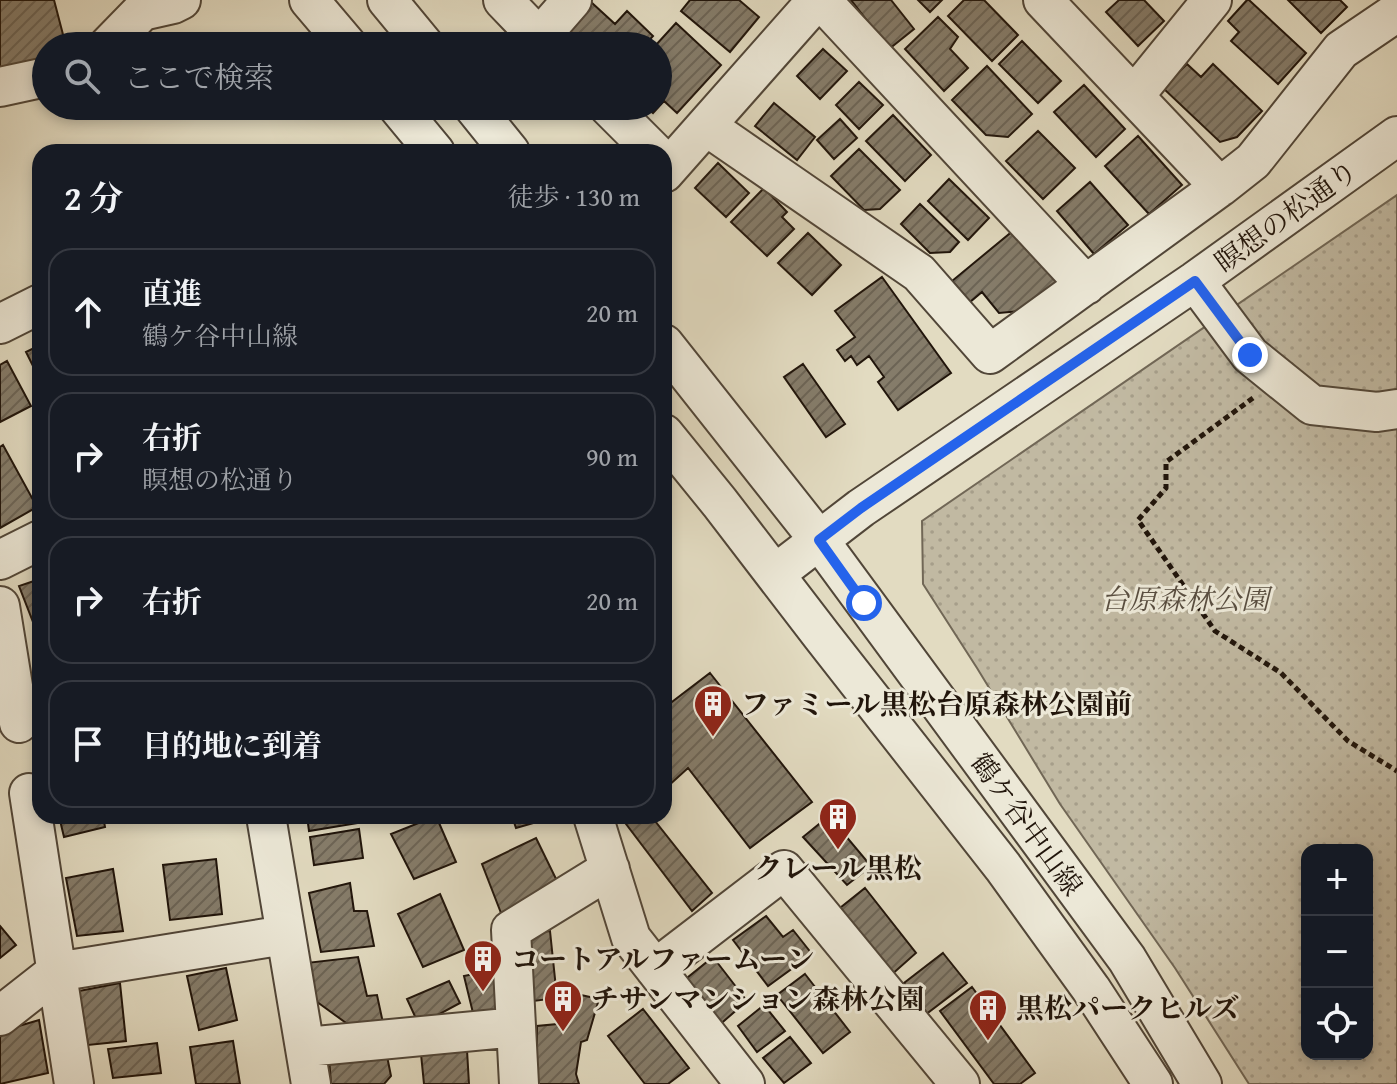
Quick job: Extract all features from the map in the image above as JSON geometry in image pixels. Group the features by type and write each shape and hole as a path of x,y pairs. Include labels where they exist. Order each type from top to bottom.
{"street":[{"path":"119,32 139,6 173,4 181,0"},
{"path":"309,0 336,32"},
{"path":"387,0 413,32"},
{"path":"503,0 533,32"},
{"path":"550,32 572,0"},
{"path":"672,155 706,126 819,0 1086,285"},
{"path":"1043,0 1220,187"},
{"path":"1134,96 1212,0"},
{"path":"706,126 919,273 990,354 1253,161 1341,50 1397,12"},
{"path":"0,87 32,80"},
{"path":"409,120 428,144"},
{"path":"484,120 504,144"},
{"path":"622,120 645,144"},
{"name":"瞑想の松通り","path":"775,574 861,508 1195,281 1397,136"},
{"path":"1195,281 1250,355 1312,405 1377,412 1397,409"},
{"path":"0,324 32,308"},
{"name":"鶴ケ谷中山線","path":"672,354 819,540 1127,959 1202,1084"},
{"path":"672,444 1003,867 1091,989 1153,1084"},
{"path":"0,560 32,544"},
{"path":"0,606 19,723"},
{"path":"29,793 32,813"},
{"path":"34,824 74,1084"},
{"path":"267,824 311,1084"},
{"path":"596,824 631,938 745,1084"},
{"path":"519,1084 511,930 610,869"},
{"path":"655,969 784,870 960,1084"},
{"path":"0,1016 56,972 285,935"},
{"path":"306,1047 516,1027"}],"path":[{"path":"1278,377 1166,462 1166,488 1138,520 1215,631 1281,673 1348,741 1397,771"}],"green space":[{"name":"台原森林公園","path":"1397,195 1397,1084 1249,1084 1175,968 1060,804 923,584 922,521"}],"building":[{"path":"0,0 54,0 62,32 32,32 32,63 0,71"},
{"path":"690,0 739,0 759,17 730,52 681,11"},
{"path":"851,0 891,0 914,29 889,49"},
{"path":"918,0 942,0 930,12"},
{"path":"964,0 984,0 1018,35 992,61 948,16"},
{"path":"1119,0 1144,0 1164,21 1138,46 1106,12"},
{"path":"1247,0 1306,53 1278,84 1231,41 1239,32 1228,21"},
{"path":"1288,0 1340,0 1347,7 1321,33"},
{"path":"591,2 615,24 627,11 649,32 563,32"},
{"path":"938,17 958,37 950,49 968,68 944,91 905,49"},
{"path":"676,23 721,65 677,113 672,108 672,32 668,32"},
{"path":"1022,41 1061,81 1038,103 999,64"},
{"path":"823,49 847,71 820,99 797,76"},
{"path":"1187,64 1201,77 1213,64 1262,111 1237,137 1220,142 1163,88"},
{"path":"987,66 1032,114 1008,137 986,135 952,100"},
{"path":"859,82 883,105 859,129 836,105"},
{"path":"1084,85 1125,129 1096,157 1054,112"},
{"path":"774,103 815,137 797,160 755,126"},
{"path":"893,115 931,155 905,181 866,141"},
{"path":"840,119 857,138 834,159 817,140"},
{"path":"1038,131 1075,168 1043,199 1006,161"},
{"path":"1138,136 1182,185 1149,214 1105,166"},
{"path":"859,149 900,190 880,209 864,210 831,176"},
{"path":"718,163 749,193 726,217 695,188"},
{"path":"949,179 989,218 968,240 928,201"},
{"path":"1090,182 1128,225 1094,254 1057,211"},
{"path":"764,188 787,212 782,217 794,229 767,256 731,222"},
{"path":"920,204 959,242 950,252 930,253 901,224"},
{"path":"1014,230 1057,282 1022,311 999,313 982,292 970,302 952,281"},
{"path":"808,233 841,265 812,295 778,263"},
{"path":"882,277 951,373 898,410 878,382 884,377 869,356 857,365 851,356 845,361 837,350 855,337 835,311"},
{"path":"32,349 32,364 26,352"},
{"path":"7,361 31,406 0,422 0,365"},
{"path":"803,364 845,424 826,437 784,377"},
{"path":"3,445 32,498 32,510 0,528 0,447"},
{"path":"32,582 32,619 19,586"},
{"name":"ファミール黒松台原森林公園前","path":"710,673 812,802 750,848 688,768 672,783 672,702"},
{"name":"クレール黒松","path":"829,816 871,866 847,885 803,837"},
{"path":"61,824 104,824 105,827 64,837"},
{"path":"308,824 352,824 309,831"},
{"path":"416,824 439,824 456,862 414,879 391,834"},
{"path":"626,824 657,824 712,893 692,911"},
{"path":"359,829 363,858 314,865 310,837"},
{"path":"536,838 560,887 501,913 482,864"},
{"path":"216,859 222,914 170,920 163,865"},
{"path":"113,869 123,931 77,936 66,878"},
{"path":"350,883 354,911 367,911 374,946 321,952 309,893"},
{"path":"865,888 916,953 890,976 840,908"},
{"path":"440,894 464,950 423,967 398,914"},
{"path":"766,916 783,937 793,930 812,954 768,986 733,940"},
{"path":"0,926 16,945 0,958"},
{"path":"550,931 557,998 526,1002 519,934"},
{"path":"943,953 967,983 925,1015 904,983"},
{"path":"358,957 367,996 377,995 383,1023 353,1028 313,999 306,963"},
{"path":"713,957 747,1001 717,1027 682,982"},
{"path":"226,968 237,1020 199,1030 187,976"},
{"name":"コートアルファームーン","path":"493,970 501,1011 473,1013 464,976"},
{"path":"805,974 850,1032 823,1053 777,995"},
{"path":"449,981 460,1003 419,1025 407,999"},
{"path":"120,983 126,1041 88,1045 79,991"},
{"name":"黒松パークヒルズ","path":"972,987 1035,1073 1020,1084 994,1084 940,1011"},
{"name":"チサンマンション森林公園","path":"581,995 599,999 587,1040 581,1042 576,1074 579,1084 537,1084 537,1026 568,1023"},
{"path":"764,1005 785,1031 757,1052 738,1026"},
{"path":"643,1009 689,1068 668,1084 645,1084 608,1036"},
{"path":"39,1020 48,1073 0,1084 0,1037 12,1028"},
{"path":"790,1037 811,1063 784,1083 763,1058"},
{"path":"233,1041 240,1084 196,1084 190,1047"},
{"path":"157,1043 161,1073 113,1078 108,1049"},
{"path":"467,1050 469,1084 424,1084 421,1054"},
{"path":"386,1051 391,1076 384,1084 331,1084 329,1058"}],"place":[{"name":"ファミール黒松台原森林公園前","path":"713,738"},
{"name":"クレール黒松","path":"838,851"},
{"name":"コートアルファームーン","path":"483,993"},
{"name":"チサンマンション森林公園","path":"563,1033"},
{"name":"黒松パークヒルズ","path":"988,1042"}],"route":[{"path":"864,603 819,540 861,508 1195,281 1250,355"}]}
